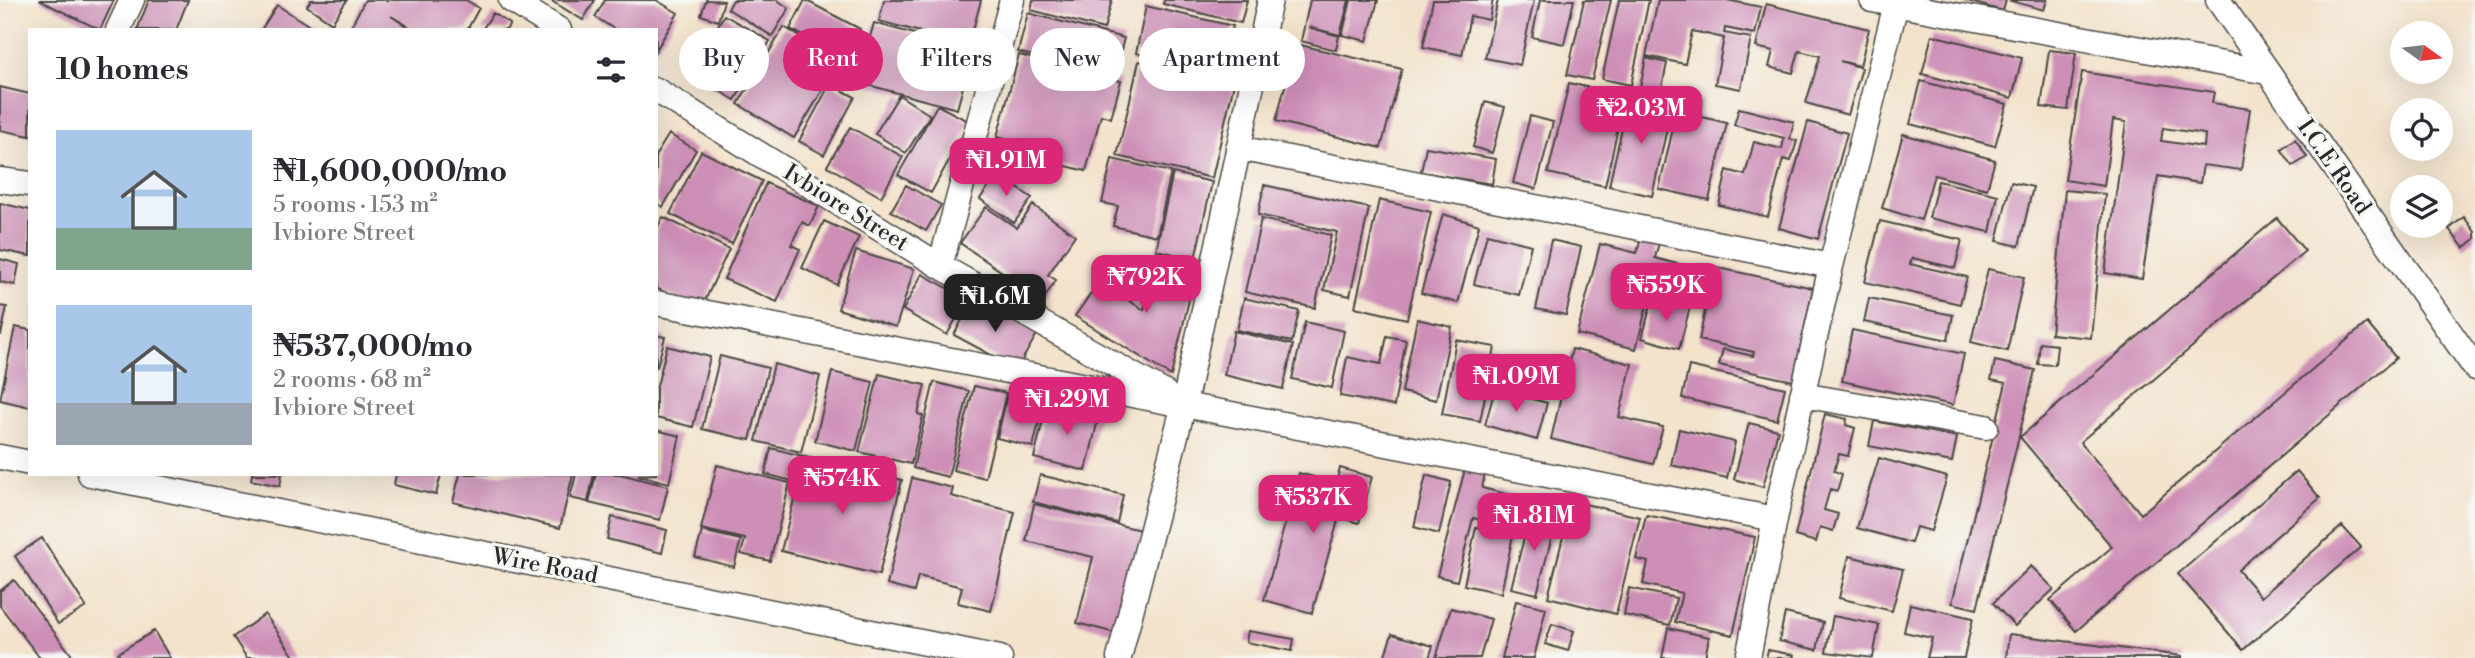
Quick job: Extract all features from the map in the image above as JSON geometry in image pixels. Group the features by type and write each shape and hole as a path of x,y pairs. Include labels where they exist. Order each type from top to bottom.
{"street":[{"path":"119,28 132,0"},
{"path":"511,0 556,28"},
{"path":"940,266 1012,0"},
{"path":"1119,658 1184,404 1270,0"},
{"path":"1872,0 1897,2 2267,72"},
{"name":"I.C.E Road","path":"2218,0 2475,368"},
{"path":"1748,658 1775,519 1831,266 1897,2"},
{"name":"Ivbiore Street","path":"658,91 940,266 1184,404"},
{"path":"1238,148 1831,266"},
{"path":"0,180 28,184"},
{"path":"658,303 1775,519"},
{"path":"1802,395 1986,427"},
{"path":"0,457 28,463"},
{"name":"Wire Road","path":"100,476 1000,658"}],"building":[{"path":"39,0 114,0 101,28"},
{"path":"149,0 188,0 177,28 138,28"},
{"path":"311,0 347,0 332,23 307,6"},
{"path":"365,0 466,0 479,8 468,28 412,28 391,16 409,28 350,28"},
{"path":"550,0 595,0 583,20"},
{"path":"605,0 656,0 678,13 658,47 658,28 613,28 595,17"},
{"path":"706,0 724,1 718,21 701,15"},
{"path":"733,0 777,0 789,8 772,36 769,34 769,28 759,28 728,9"},
{"path":"805,0 858,28 791,28"},
{"path":"884,0 981,0 974,28 905,28 879,21"},
{"path":"1033,0 1112,0 1104,28 1031,10"},
{"path":"1164,0 1247,0 1241,23 1163,4"},
{"path":"1310,0 1349,0 1340,35 1308,27 1339,36 1336,50 1305,42 1304,28"},
{"path":"1351,0 1378,0 1367,41 1342,35"},
{"path":"1433,0 1493,0 1489,20 1470,16 1462,55 1423,47"},
{"path":"1498,0 1534,0 1520,65 1485,58"},
{"path":"1540,0 1574,0 1564,44 1532,37"},
{"path":"1584,0 1611,0 1592,80 1567,75"},
{"path":"1619,0 1649,0 1631,85 1602,79"},
{"path":"1658,0 1727,0 1761,7 1755,34 1725,28 1724,33 1751,38 1741,89 1715,84 1724,38 1692,31 1685,64 1646,56"},
{"path":"1964,0 2006,0 2003,11"},
{"path":"2008,0 2047,0 2044,10"},
{"path":"1766,4 1869,29 1860,66 1840,61 1862,68 1848,115 1806,103 1820,56 1799,51 1793,73 1769,67 1773,51 1756,47"},
{"path":"277,5 313,28 262,28"},
{"path":"1146,6 1233,26 1233,28 1141,28"},
{"path":"493,13 510,24 507,28 483,28"},
{"path":"1028,13 1086,28 1030,28 1030,55 1018,52"},
{"path":"724,15 747,28 717,28"},
{"path":"874,23 897,29 897,91 962,91 957,109 883,89 883,28 873,28"},
{"path":"783,29 783,91 822,91 794,138 738,104 746,91 769,91 769,52"},
{"path":"1932,35 2022,58 2012,98 1922,74"},
{"path":"1305,46 1402,69 1381,148 1276,121 1284,91 1305,91"},
{"path":"2049,50 2076,53 2068,110 2041,107"},
{"path":"1019,55 1030,58 1030,91 1118,91 1111,118 1101,115 1086,171 1035,158 1038,147 997,137 1009,91 1016,91"},
{"path":"1646,58 1667,63 1660,97 1639,93"},
{"path":"1139,61 1139,91 1232,91 1212,178 1117,156"},
{"path":"2082,72 2214,92 2212,103 2250,109 2241,170 2203,165 2200,183 2158,176 2142,279 2105,273 2126,122 2113,120 2104,186 2065,180","holes":["2163,128 2205,134 2204,147 2161,141"]},
{"path":"1921,81 2007,104 1995,146 1910,124"},
{"path":"1569,83 1625,96 1605,186 1548,173"},
{"path":"0,87 28,94 28,136 0,130"},
{"path":"719,91 740,91 735,100"},
{"path":"826,91 843,91 855,97 824,155 799,141"},
{"path":"899,95 930,115 906,153 875,134"},
{"path":"1629,97 1672,106 1652,196 1609,186"},
{"path":"1685,98 1702,101 1699,114 1682,111"},
{"path":"1485,102 1505,107 1492,153 1473,147"},
{"path":"937,105 970,122 931,193 898,175"},
{"path":"1739,108 1794,122 1790,139 1797,141 1791,161 1783,159 1768,217 1719,205 1727,170 1745,175 1754,142 1782,149 1784,138 1734,125"},
{"path":"1677,111 1727,123 1709,200 1659,189"},
{"path":"1530,116 1553,122 1536,189 1513,183"},
{"path":"1808,122 1847,133 1818,239 1779,228"},
{"path":"850,127 903,157 881,197 827,166"},
{"path":"669,134 696,150 663,207 658,204 658,152"},
{"path":"1903,134 1995,160 1987,189 1934,175 1921,220 1882,208"},
{"path":"2295,139 2307,157 2293,166 2281,149"},
{"path":"1426,147 1496,159 1492,184 1421,172"},
{"path":"701,151 762,181 732,244 670,214"},
{"path":"1112,159 1171,172 1157,236 1113,226 1118,206 1102,203"},
{"path":"1173,173 1212,182 1195,259 1156,250"},
{"path":"997,174 1032,198 1014,223 980,199"},
{"path":"1938,181 1998,195 1990,232 1929,218"},
{"path":"2011,182 2033,187 2019,246 1997,241"},
{"path":"766,183 819,206 810,226 802,222 791,245 800,249 777,302 724,279"},
{"path":"906,185 941,205 926,231 891,211"},
{"path":"1264,185 1369,208 1350,296 1324,290 1337,232 1258,215"},
{"path":"2065,190 2105,194 2091,338 2051,334"},
{"path":"1379,200 1431,212 1407,319 1355,307"},
{"path":"0,203 28,210 28,256 0,250"},
{"path":"1033,205 1075,235 1048,275 1056,280 1043,300 960,243 986,207 1017,228"},
{"path":"1443,214 1479,225 1458,303 1421,293"},
{"path":"663,217 729,249 703,305 684,302 658,289 658,226"},
{"path":"2464,217 2475,232 2475,239 2464,248 2453,234 2453,226"},
{"path":"2277,218 2305,251 2080,442 2141,514 2367,323 2396,358 2076,631 2050,600 2112,547 2020,437"},
{"path":"1261,219 1331,235 1315,308 1245,292"},
{"path":"824,221 859,237 837,285 802,268"},
{"path":"1880,221 1962,240 1955,268 1912,258 1910,264 1967,277 1960,304 1865,282"},
{"path":"1487,234 1531,245 1519,295 1474,284"},
{"path":"1641,237 1659,242 1655,258 1696,269 1687,303 1650,293 1636,349 1577,334 1600,244 1637,253"},
{"path":"1551,240 1581,247 1566,315 1536,309"},
{"path":"856,251 914,269 896,327 838,309"},
{"path":"1159,257 1197,266 1171,376 1075,316 1099,282 1144,310"},
{"path":"0,259 19,264 15,285 0,282"},
{"path":"1714,267 1813,288 1793,381 1719,365 1723,349 1753,356 1754,352 1699,340"},
{"path":"1988,269 2024,277 2007,351 1971,342"},
{"path":"922,274 967,299 947,335 903,310"},
{"path":"1653,297 1690,307 1679,349 1642,338"},
{"path":"1244,298 1299,311 1292,342 1237,330"},
{"path":"1869,298 1953,315 1948,340 1864,322"},
{"path":"973,299 1037,334 1017,369 954,335"},
{"path":"0,306 7,307 1,335 0,335"},
{"path":"1417,319 1452,327 1436,400 1402,392"},
{"path":"1305,322 1344,331 1332,388 1292,379"},
{"path":"15,327 28,330 28,407 0,400"},
{"path":"1852,330 1964,354 1953,405 1842,381"},
{"path":"1234,331 1293,345 1283,389 1224,375"},
{"path":"658,335 665,337 658,363"},
{"path":"1387,336 1406,340 1394,406 1340,396 1347,357 1381,364"},
{"path":"1456,340 1495,347 1480,421 1442,414"},
{"path":"2040,343 2057,345 2055,365 2038,364"},
{"path":"667,346 710,357 693,427 658,418 658,382"},
{"path":"1572,349 1632,364 1619,417 1663,427 1653,464 1551,439"},
{"path":"720,356 768,368 750,440 702,429"},
{"path":"1995,361 2035,370 1977,609 1952,603 2006,383 1991,380"},
{"path":"774,364 820,376 801,452 756,441"},
{"path":"1689,366 1785,388 1777,420 1682,398"},
{"path":"832,372 873,382 856,451 815,441"},
{"path":"879,374 925,385 918,414 923,416 911,464 859,452"},
{"path":"934,382 969,391 948,477 913,468"},
{"path":"974,386 1006,393 985,478 953,470"},
{"path":"1495,389 1547,403 1537,440 1485,425"},
{"path":"1008,392 1044,401 1033,447 997,438"},
{"path":"1047,403 1099,415 1086,471 1034,458"},
{"path":"1825,414 1847,419 1846,425 1855,428 1848,456 1839,454 1834,471 1842,474 1837,491 1830,489 1824,510 1838,514 1833,531 1820,527 1816,542 1795,536"},
{"path":"1874,421 1957,437 1952,462 1869,446"},
{"path":"1749,423 1778,430 1763,487 1734,479"},
{"path":"1679,429 1735,442 1727,478 1671,465"},
{"path":"658,430 680,436 669,483 642,476 658,476"},
{"path":"771,448 803,456 797,482 765,474"},
{"path":"805,456 902,480 879,575 781,551"},
{"path":"1879,458 1947,477 1931,531 1916,527 1911,543 1857,528"},
{"path":"717,465 790,483 770,561 741,554 745,539 701,529"},
{"path":"1340,468 1372,477 1359,523 1339,517 1312,613 1264,600 1299,473 1336,483"},
{"path":"1465,469 1485,474 1482,488 1526,499 1519,529 1473,518 1457,581 1437,576"},
{"path":"2297,471 2320,498 2238,570 2261,597 2342,526 2361,547 2243,650 2178,574"},
{"path":"1040,475 1123,495 1117,523 1033,502"},
{"path":"1426,475 1451,482 1439,534 1414,527"},
{"path":"252,476 282,476 280,486 251,480"},
{"path":"396,476 441,476 436,495 394,485"},
{"path":"460,476 573,476 560,528 453,502"},
{"path":"576,476 594,476 588,502 570,498"},
{"path":"596,476 628,476 668,486 660,520 589,503"},
{"path":"912,478 953,488 951,496 1015,512 991,611 958,603 962,587 918,576 914,592 887,585"},
{"path":"1572,501 1640,517 1616,614 1548,597"},
{"path":"1034,504 1144,531 1119,634 1077,623 1093,557 1026,541"},
{"path":"1531,511 1557,517 1537,594 1511,588"},
{"path":"1646,515 1755,537 1733,635 1675,622 1682,593 1643,584 1648,562 1636,559"},
{"path":"612,517 667,530 662,553 607,539"},
{"path":"1476,527 1513,535 1501,593 1464,585"},
{"path":"702,531 741,540 734,567 695,557"},
{"path":"42,538 86,607 58,624 15,556"},
{"path":"1849,556 1903,569 1892,611 1839,598"},
{"path":"2031,566 2054,589 2015,626 1993,603"},
{"path":"14,580 74,658 40,658 0,606 0,591"},
{"path":"1629,588 1676,598 1670,625 1624,615"},
{"path":"1516,601 1546,608 1534,658 1502,658"},
{"path":"1910,604 1973,618 1964,658 1927,658 1932,638 1904,632"},
{"path":"1451,608 1491,619 1480,658 1436,658"},
{"path":"1785,613 1823,622 1817,650 1779,641"},
{"path":"265,614 295,658 247,658 233,637"},
{"path":"1833,616 1879,625 1873,658 1826,652"},
{"path":"1552,624 1574,631 1568,651 1545,644"},
{"path":"1668,628 1709,637 1705,658 1662,658"},
{"path":"154,631 170,658 121,658 118,653"},
{"path":"1248,631 1294,639 1292,651 1246,642"},
{"path":"1392,634 1433,646 1429,658 1384,658"},
{"path":"2009,634 2182,656 2182,658 2006,658"},
{"path":"1768,650 1794,655 1793,658 1766,658"}]}
